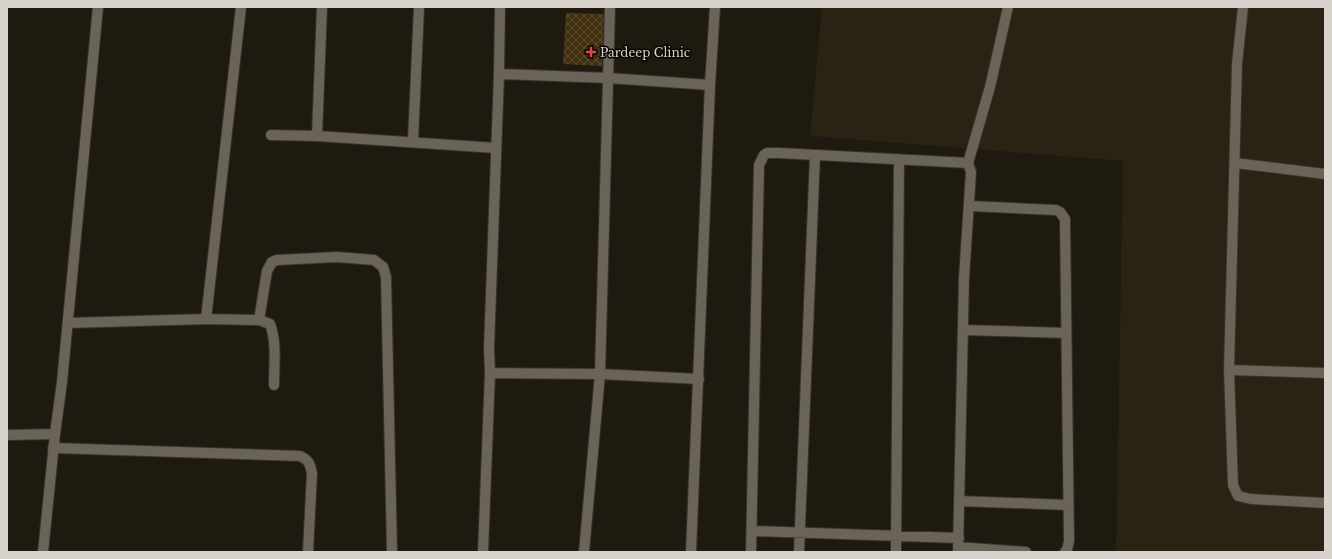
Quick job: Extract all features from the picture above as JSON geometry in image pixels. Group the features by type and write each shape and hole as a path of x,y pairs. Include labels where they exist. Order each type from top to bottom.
{"street":[{"path":"43,552 53,448 68,323 98,7"},
{"path":"206,319 241,7"},
{"path":"317,136 322,7"},
{"path":"413,141 419,7"},
{"path":"482,552 490,373 489,348 500,7"},
{"path":"584,552 600,374 610,7"},
{"path":"691,552 710,85 715,7"},
{"path":"958,546 964,278 970,206 971,172 968,163 990,87 1008,7"},
{"path":"1243,7 1237,64 1229,370 1231,474 1233,485 1238,496 1251,499 1325,503"},
{"path":"499,74 608,78 710,85"},
{"path":"271,136 317,136 413,141 496,148"},
{"path":"751,552 759,165 764,155 767,153 968,163"},
{"path":"799,552 815,155"},
{"path":"896,552 900,159"},
{"path":"1235,163 1325,174"},
{"path":"970,206 1056,210 1063,215 1065,219 1069,541 1065,552"},
{"path":"260,320 268,271 272,262 277,260 337,257 374,260 384,267 386,277 392,552"},
{"path":"68,323 206,319 260,320 270,324 273,332 274,385"},
{"path":"963,330 1066,333"},
{"path":"1229,370 1325,373"},
{"path":"490,373 600,374 699,379"},
{"path":"7,435 55,434"},
{"path":"53,448 300,456 310,463 312,473 308,552"},
{"path":"959,501 1068,505"},
{"path":"752,531 896,536 958,546 1026,552"}],"shaded area":[{"path":"822,7 1325,7 1325,552 1116,552 1123,161 810,136"}],"building":[{"path":"566,13 604,14 602,66 563,64"}],"place":[{"name":"Pardeep Clinic","path":"591,52"}]}
